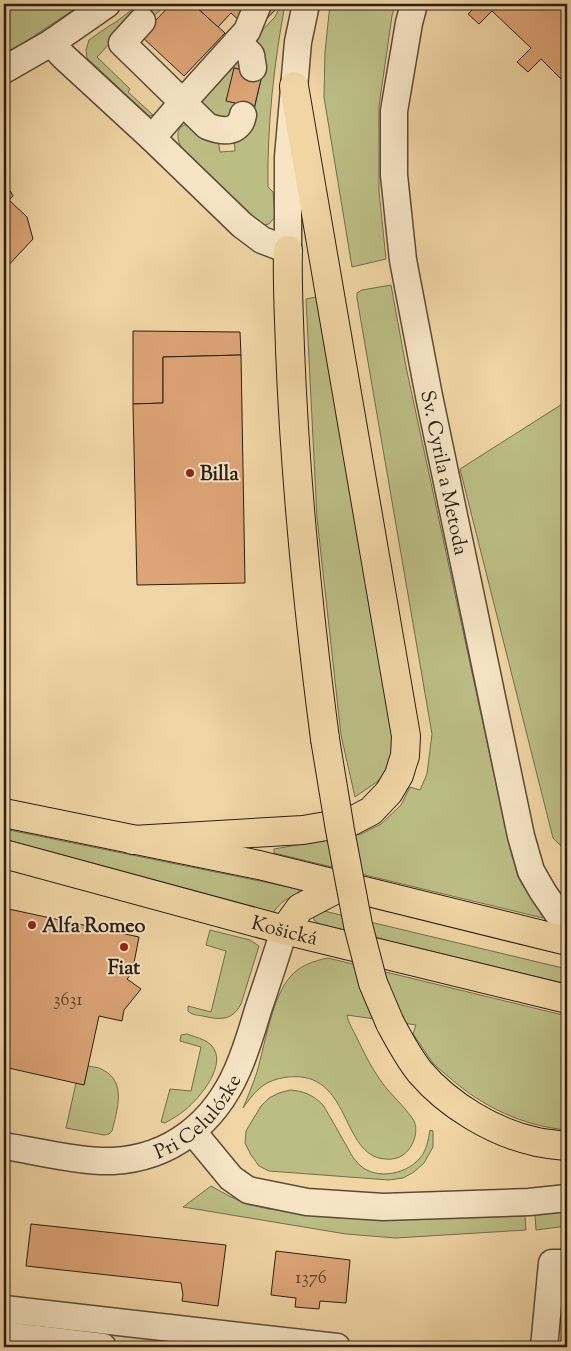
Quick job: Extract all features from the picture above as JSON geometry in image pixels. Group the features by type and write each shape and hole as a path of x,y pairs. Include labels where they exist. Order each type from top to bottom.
{"main road":[{"path":"133,840 303,830 350,822 370,811 389,792 399,776 405,756 406,736 294,86"},
{"path":"288,250 292,403 311,627 325,739 340,830 358,926 373,983 402,1047 420,1072 442,1094 463,1110 509,1133 536,1141 567,1146"},
{"path":"4,813 259,865 567,941"},
{"name":"Košická","path":"4,854 284,930 567,1000"},
{"path":"284,930 300,908 344,885"}],"street":[{"path":"4,70 51,43 106,4"},
{"path":"160,146 183,102 248,31 258,4"},
{"path":"51,43 242,225 262,240 288,250 288,157 298,42 306,4"},
{"name":"Sv. Cyrila a Metoda","path":"414,4 394,111 394,175 406,275 429,396 521,836 531,871 542,892 567,927"},
{"path":"142,21 122,43 207,126 219,131 232,129 240,124 244,115"},
{"path":"238,41 252,55 253,68"},
{"name":"Pri Celulózke","path":"4,1146 86,1160 112,1161 158,1152 178,1143 193,1132 208,1117 223,1097 237,1071 284,930"},
{"path":"193,1132 231,1178 248,1190 307,1202 383,1207 530,1202 567,1198"},
{"path":"544,1347 552,1263 567,1263"},
{"path":"4,1309 337,1347"},
{"path":"4,1335 103,1347"}],"green space":[{"path":"4,4 82,4 4,54"},
{"path":"139,4 167,4 153,17 143,8 97,57 130,89 128,92 153,115 149,116 87,58 86,50 89,40"},
{"path":"281,4 285,4 272,95 268,164 268,187 273,192 275,217 269,224 263,225 247,213 184,153 178,140 178,131 184,125 189,124 218,140 220,152 235,151 234,138 252,119 263,71 252,41 275,17"},
{"path":"330,4 395,4 379,106 379,191 386,259 352,267 324,97 325,52"},
{"path":"239,59 243,70 234,68 235,108 231,115 219,119 203,106 201,101 235,61"},
{"path":"391,285 406,367 509,844 518,877 528,894 544,913 543,918 274,853 274,849 361,834 381,824 401,805 410,787 420,790 427,774 432,734 357,298 357,293 362,290"},
{"path":"321,296 396,744 393,759 381,779 355,797 341,735 317,518 306,299"},
{"path":"567,401 567,852 553,838 460,469"},
{"path":"4,829 299,889 299,893 284,901 273,913 4,839"},
{"path":"324,911 567,969 567,984 319,924 314,920 313,912"},
{"path":"210,930 250,940 259,946 241,1004 234,1014 225,1018 197,1015 188,1011 188,1006 211,1012 226,951 206,945"},
{"path":"328,958 567,1016 567,1130 551,1128 519,1119 476,1098 433,1063 413,1034 416,1025 347,1015 374,1070 414,1121 415,1135 407,1152 399,1157 390,1159 371,1154 360,1144 335,1099 324,1086 309,1078 288,1077 267,1083 252,1096 243,1108 257,1072 278,997 284,986 294,973 303,967 312,962"},
{"path":"187,1034 211,1045 216,1052 215,1070 205,1089 183,1112 165,1123 161,1122 170,1089 191,1091 201,1047 180,1041 181,1035"},
{"path":"88,1066 100,1068 110,1075 118,1089 118,1106 112,1131 109,1134 104,1135 66,1128 76,1083 84,1084"},
{"path":"290,1090 308,1094 323,1105 353,1158 370,1172 388,1174 406,1169 414,1164 424,1152 430,1130 433,1131 433,1147 424,1163 414,1172 403,1178 389,1180 269,1171 259,1166 251,1155 245,1143 246,1131 261,1106 269,1098"},
{"path":"211,1186 247,1204 269,1209 342,1216 417,1219 525,1216 526,1230 396,1238 346,1234 183,1207"},
{"path":"567,1211 567,1226 536,1230 535,1214"}],"building":[{"path":"171,4 193,4 225,33 184,76 141,36"},
{"path":"193,4 277,4 279,6 253,33 231,13 218,27"},
{"path":"478,4 556,4 567,14 567,85 541,59 528,72 517,62 531,48 492,11 479,24 468,14"},
{"path":"234,68 263,71 252,117 233,112 235,103 226,101"},
{"path":"4,184 13,196 9,200 27,217 33,239 4,270"},
{"path":"133,331 240,332 241,355 163,357 163,403 133,404"},
{"path":"241,355 245,583 137,585 133,404 163,403 163,357"},
{"path":"4,908 139,937 132,973 127,979 141,989 124,1010 122,1021 99,1016 84,1085 4,1067"},
{"path":"31,1224 226,1245 218,1306 182,1301 181,1283 26,1266"},
{"path":"276,1251 350,1260 346,1303 320,1301 319,1309 295,1307 296,1298 271,1295"}],"place":[{"name":"Billa","path":"190,473"},
{"name":"Alfa Romeo","path":"32,925"},
{"name":"Fiat","path":"124,947"}]}
